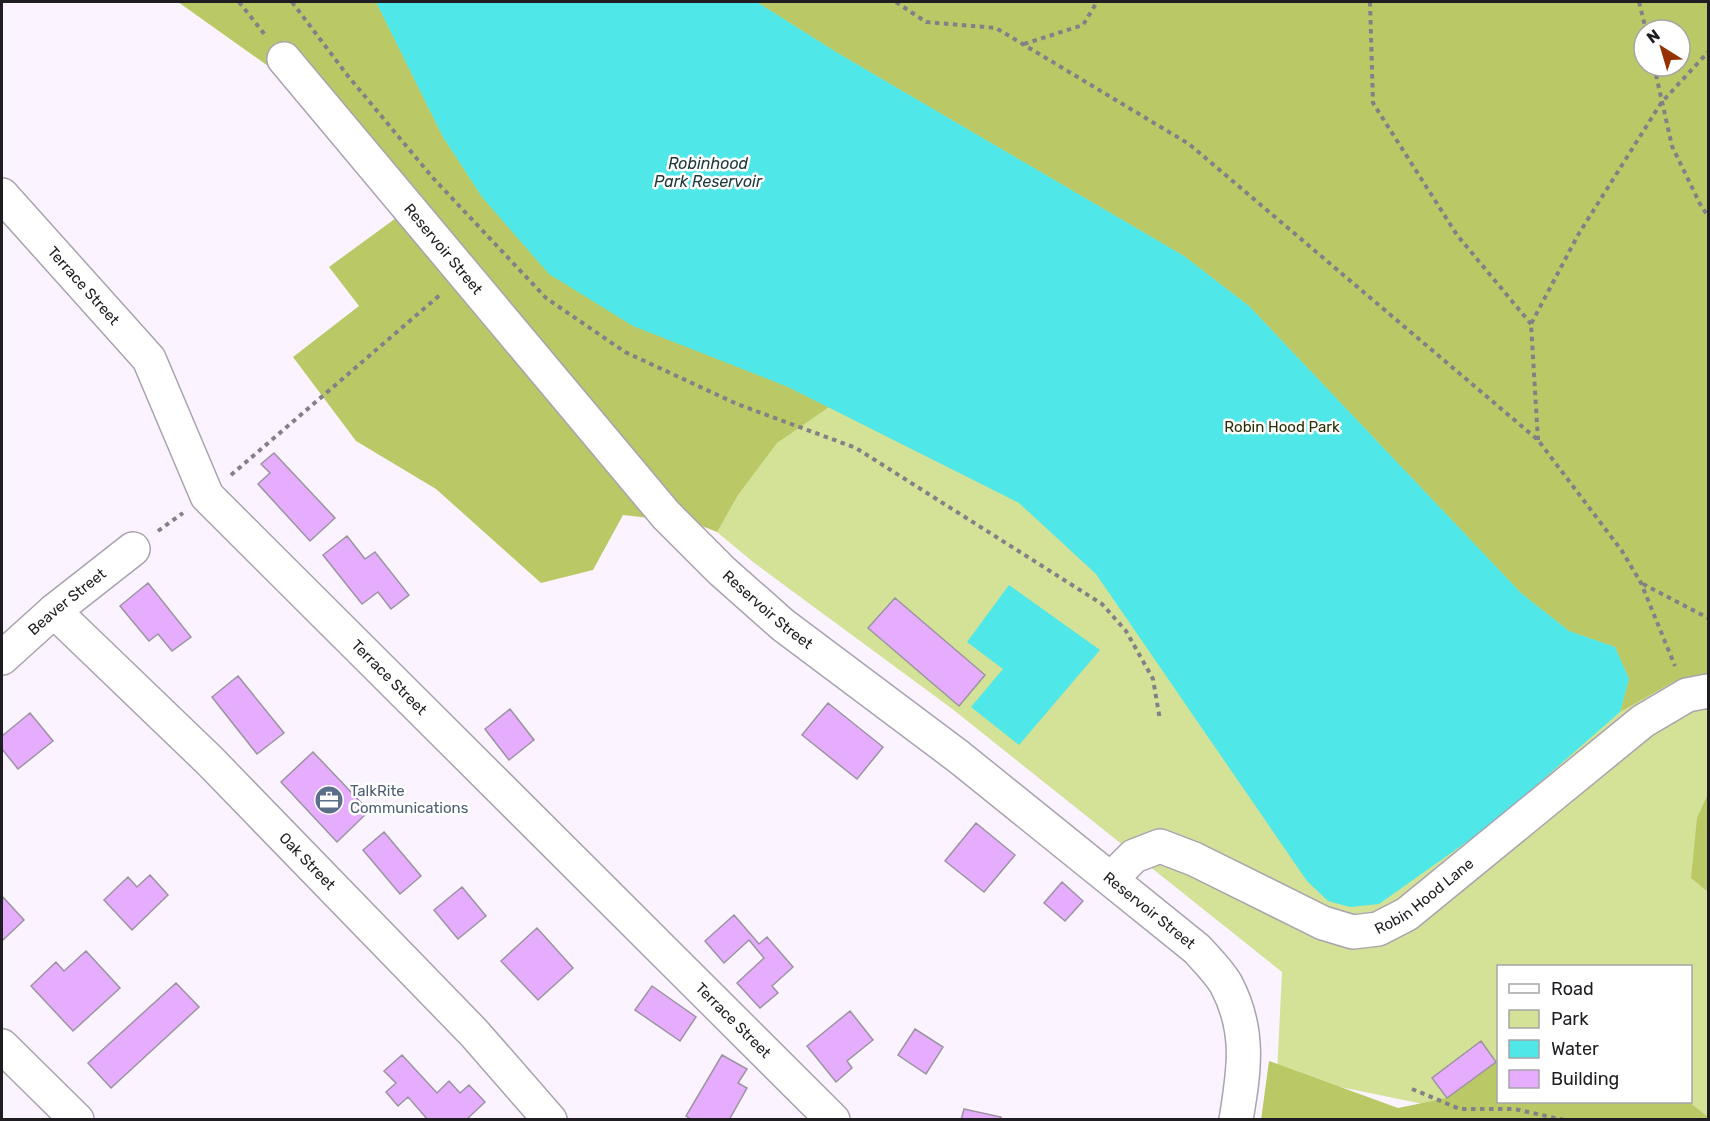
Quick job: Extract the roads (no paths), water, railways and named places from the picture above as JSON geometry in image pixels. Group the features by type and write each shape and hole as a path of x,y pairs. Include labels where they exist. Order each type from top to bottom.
{"street":[{"name":"Reservoir Street","path":"284,59 666,515 722,571 783,625 958,757 1197,949 1226,982 1238,1010 1244,1032 1244,1071 1236,1119"},
{"name":"Terrace Street","path":"2,195 149,358 207,496 833,1119"},
{"name":"Beaver Street","path":"2,658 54,611 133,549"},
{"name":"Oak Street","path":"54,611 210,761 474,1034 550,1119"},
{"name":"Robin Hood Lane","path":"1111,879 1134,856 1160,846 1194,859 1323,923 1353,932 1378,929 1407,914 1643,721 1698,693"},
{"path":"2,1046 77,1119"}],"water":[{"name":"Robinhood Park Reservoir","path":"376,2 757,2 836,52 1184,256 1249,306 1521,593 1569,631 1615,647 1629,679 1620,712 1492,824 1379,904 1350,907 1328,901 1307,881 1096,574 1019,503 788,387 633,326 549,274 482,197 443,137"},
{"path":"1009,585 1100,650 1019,745 971,707 1003,669 967,642"}],"place":[{"name":"TalkRite Communications","path":"329,800"}],"park label":[{"name":"Robin Hood Park","path":"1282,427"}]}
